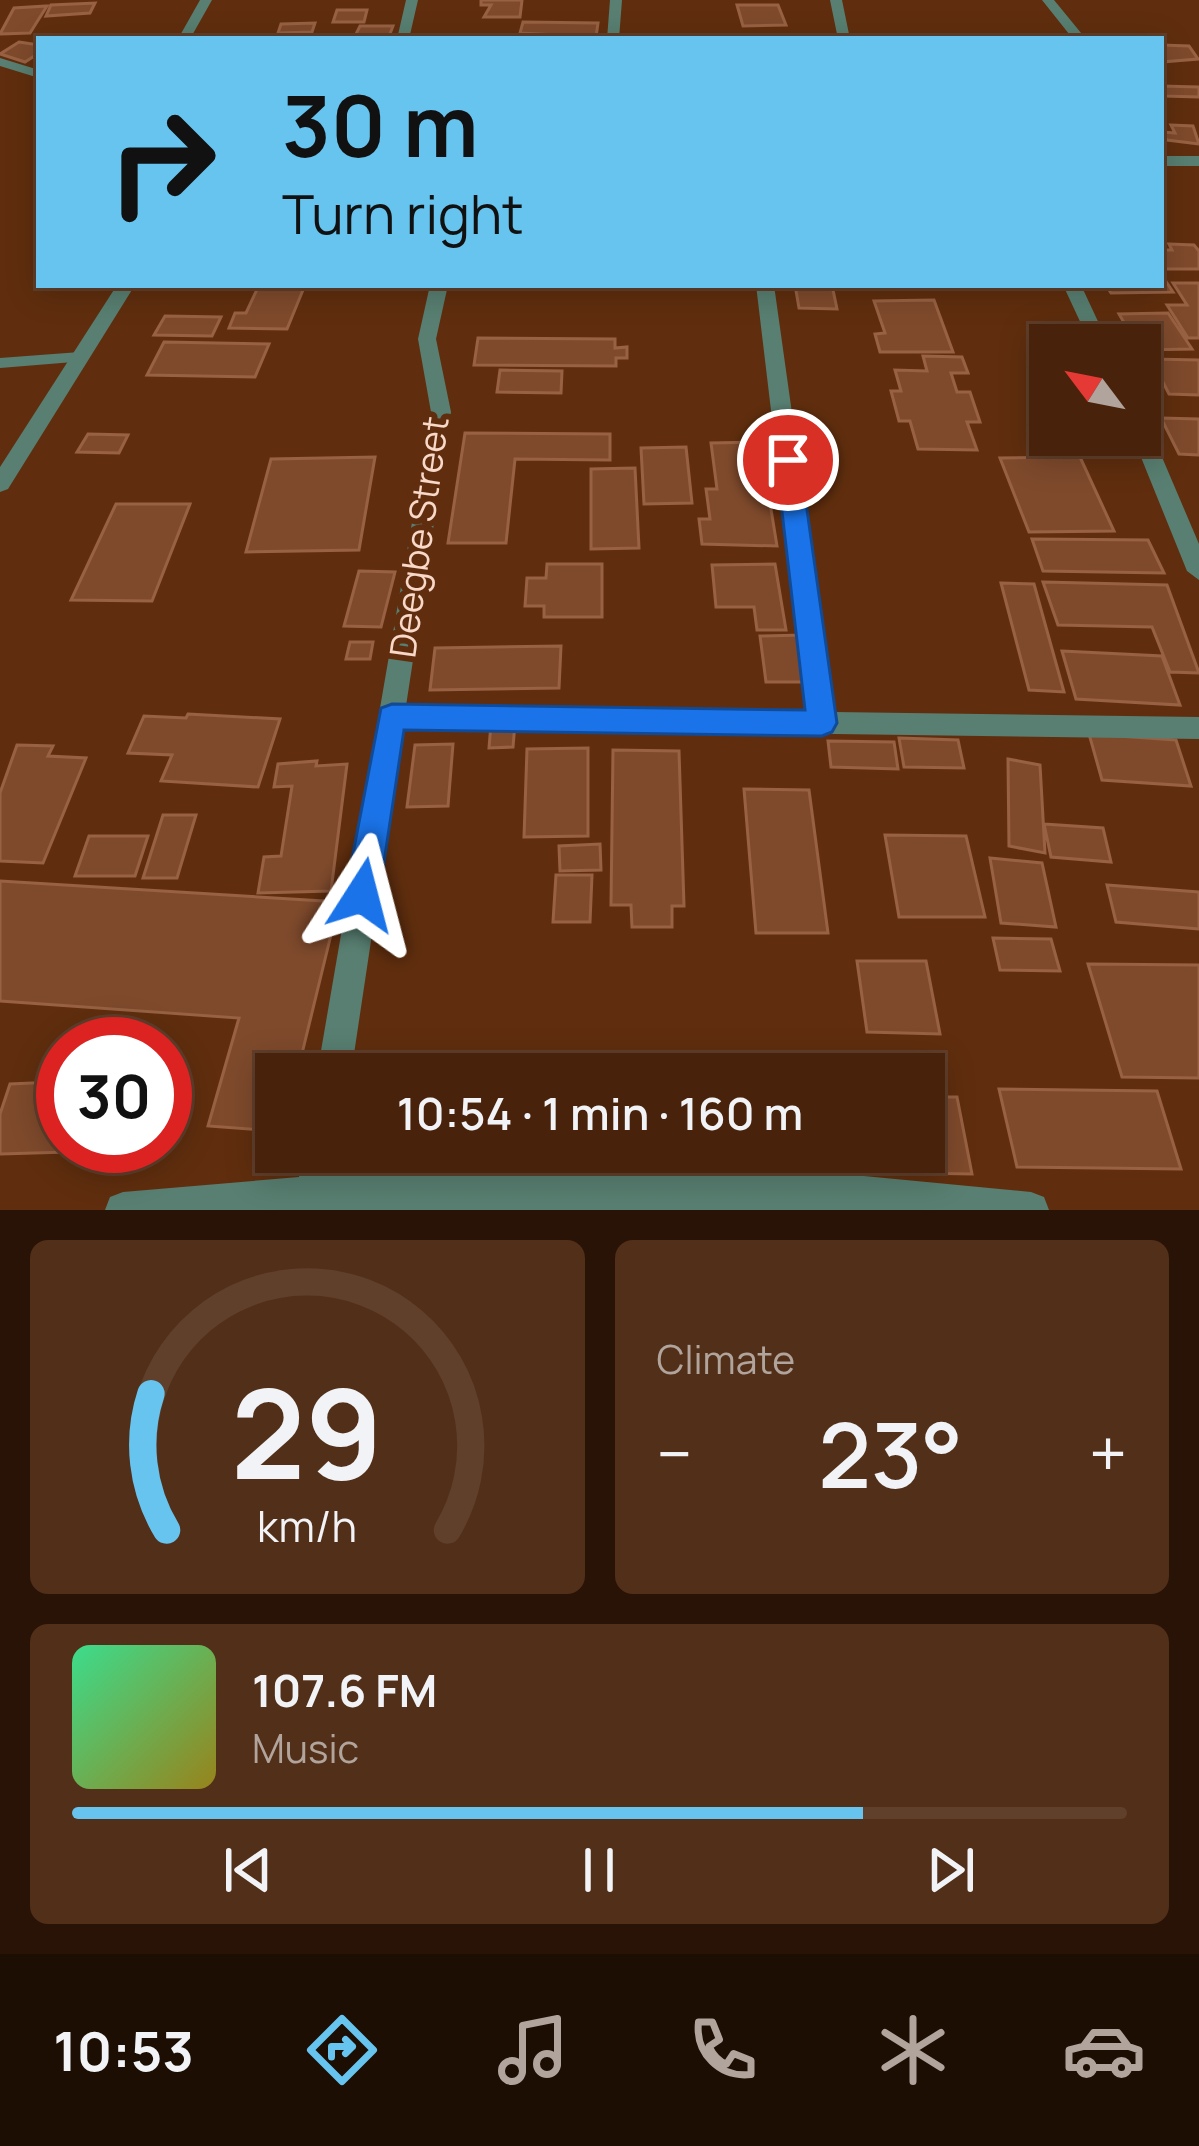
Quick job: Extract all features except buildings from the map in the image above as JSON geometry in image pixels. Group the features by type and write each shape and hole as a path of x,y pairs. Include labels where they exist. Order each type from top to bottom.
{"street":[{"path":"186,36 206,0"},
{"path":"404,36 412,0"},
{"path":"613,36 616,0"},
{"path":"836,0 843,36"},
{"path":"1048,0 1078,36"},
{"path":"0,62 36,73"},
{"path":"1164,161 1199,161"},
{"path":"0,484 124,288"},
{"name":"Deegbe Street","path":"337,1053 441,412 427,339 438,288"},
{"path":"765,288 822,723"},
{"path":"1073,288 1090,324"},
{"path":"1151,456 1199,571"},
{"path":"392,717 1199,728"},
{"path":"123,1210 823,1190 947,1206 1030,1210"}],"lane":[{"path":"0,363 80,357"}],"route":[{"path":"362,895 392,717 822,723 788,460"}]}
